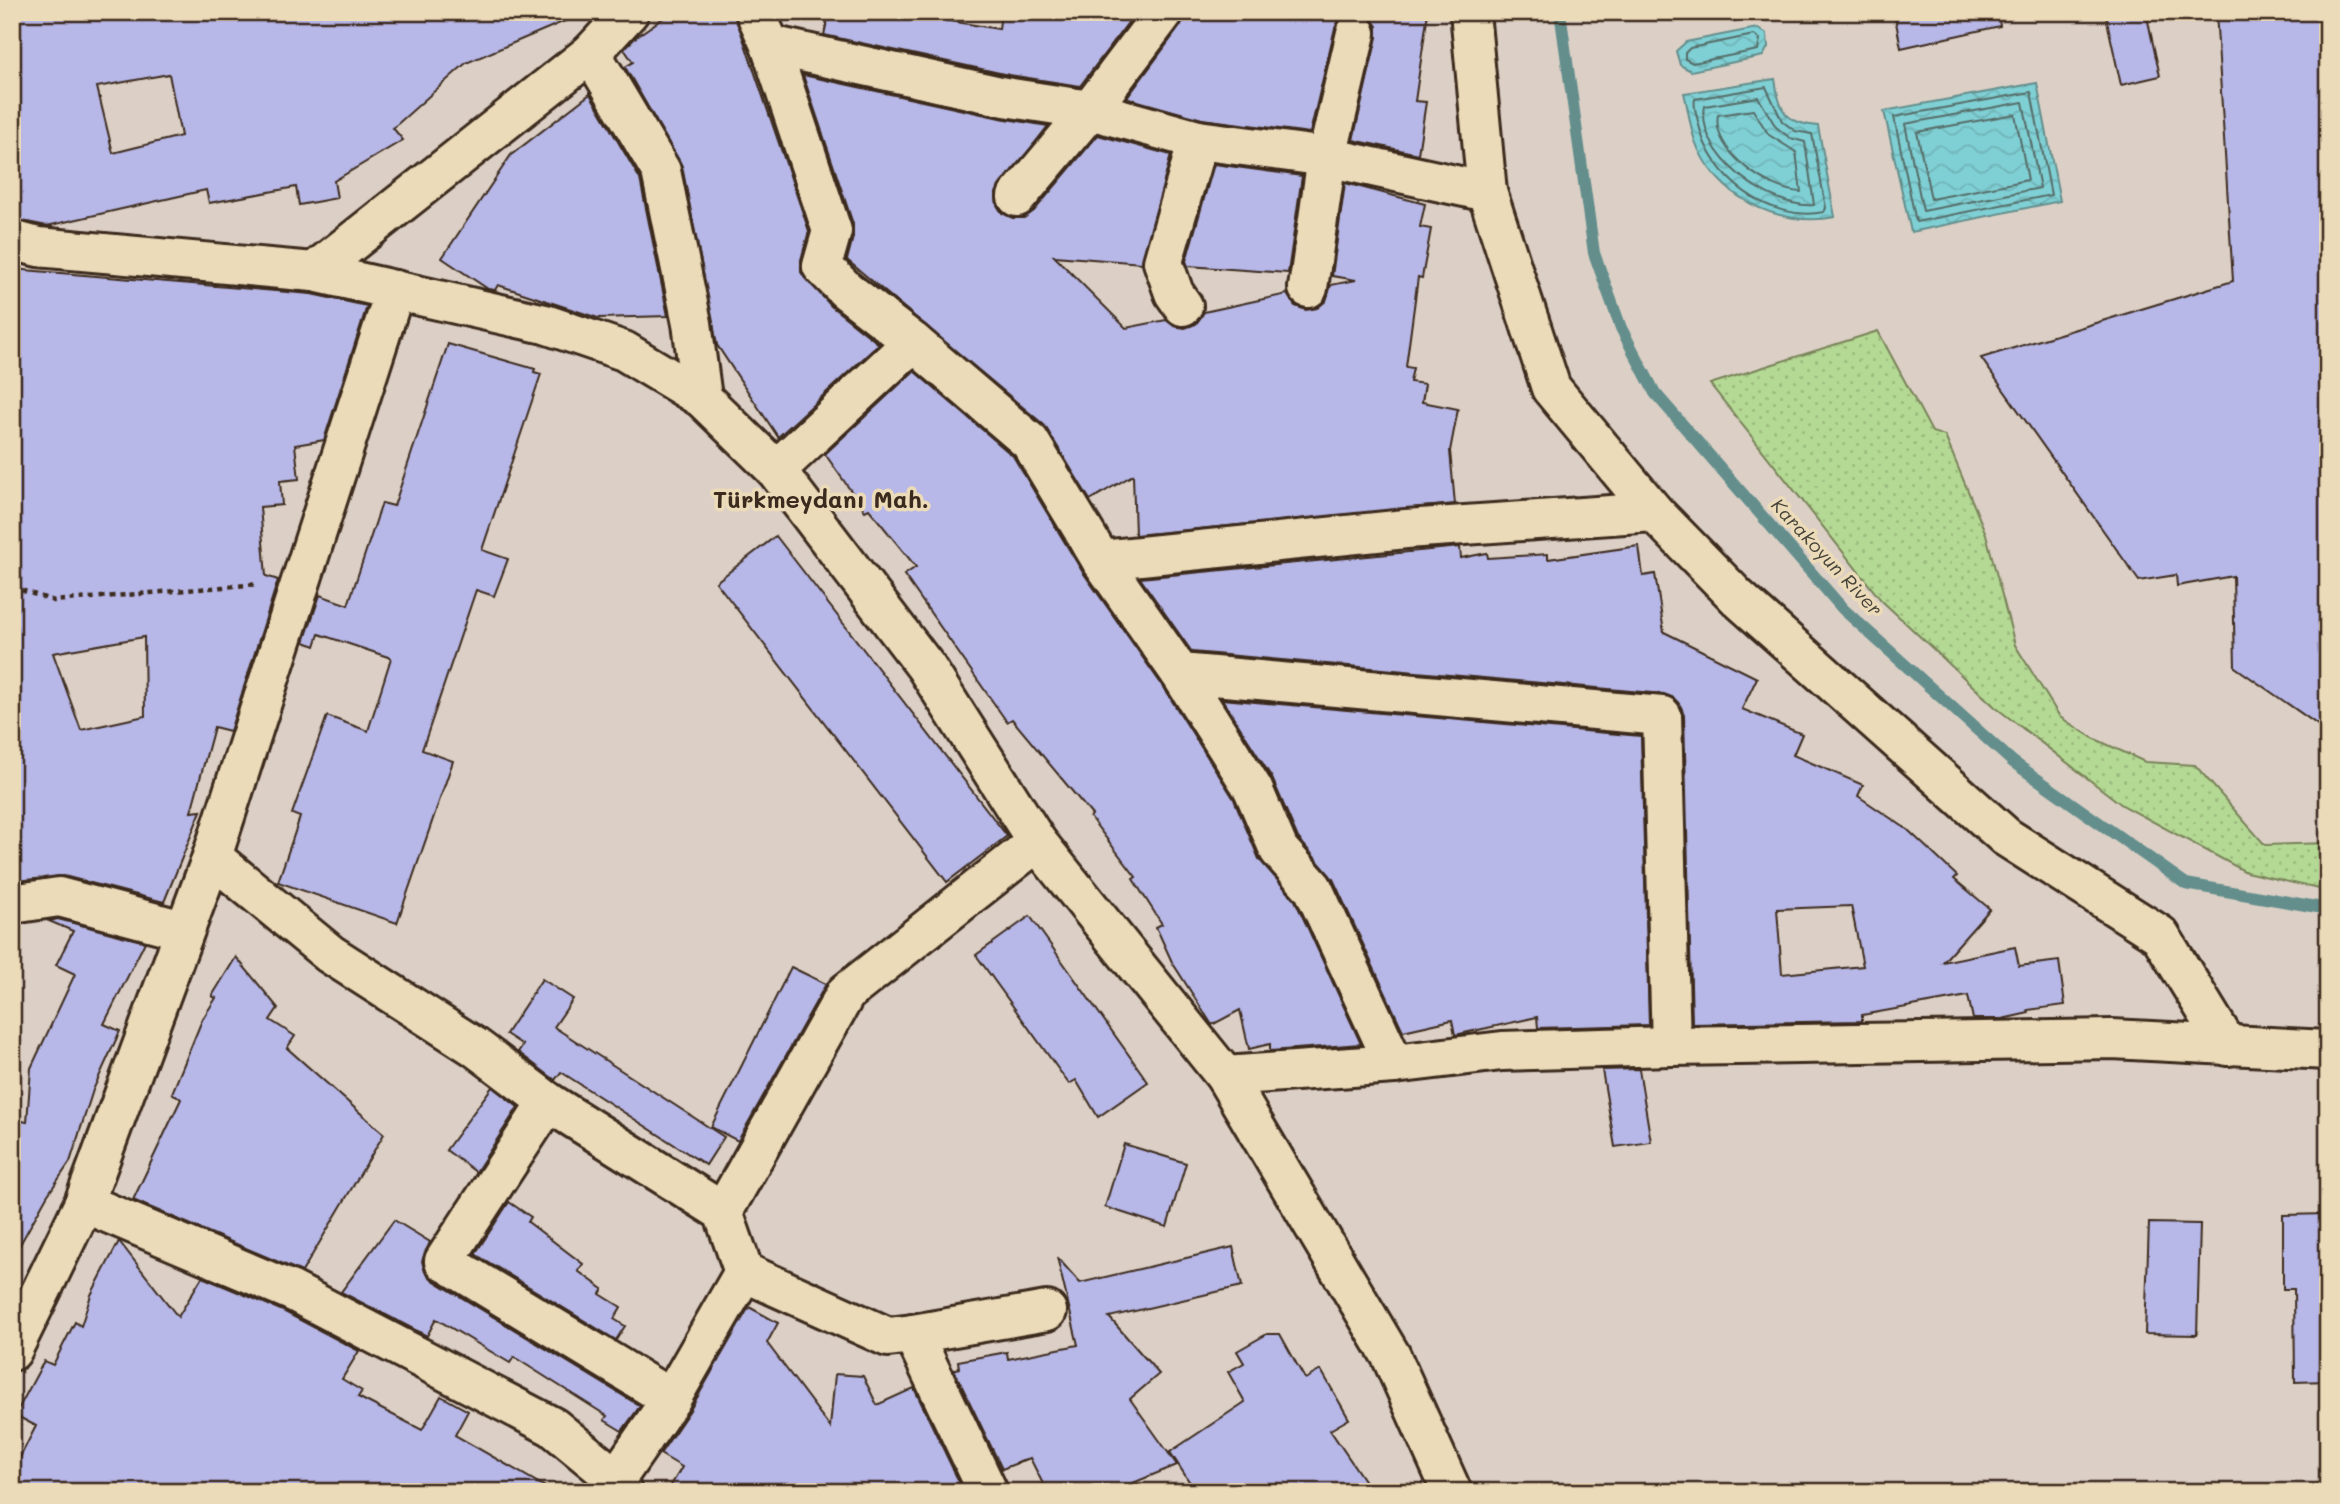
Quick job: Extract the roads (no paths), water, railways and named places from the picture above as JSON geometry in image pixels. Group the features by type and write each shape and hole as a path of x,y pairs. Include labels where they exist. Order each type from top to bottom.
{"street":[{"path":"314,272 591,53 628,12"},
{"path":"1017,197 1090,110 1164,12"},
{"path":"1470,12 1487,192 1551,388 1654,512 1738,598 2006,837 2160,935 2228,1046"},
{"path":"763,28 1005,97 1090,110 1198,140 1326,157 1487,192"},
{"path":"763,28 832,230 821,266 846,290 913,342 1030,442 1101,560 1180,673 1253,789 1279,850 1313,888 1394,1065"},
{"path":"1308,288 1326,157 1356,33"},
{"path":"591,53 662,171 692,323 702,398"},
{"path":"1183,306 1174,293 1163,262 1198,140"},
{"path":"12,240 37,247 314,272 545,324 624,351 702,398 776,470 926,667 1038,842 1225,1076 1391,1356 1452,1492"},
{"path":"12,1351 84,1203 212,857 395,290"},
{"path":"776,470 913,342"},
{"path":"1101,560 1406,529 1654,512"},
{"path":"1180,673 1662,716 1671,1046"},
{"path":"723,1212 846,993 1038,842"},
{"path":"212,857 330,954 475,1047 548,1102 723,1212 744,1272 888,1337 1047,1311"},
{"path":"12,904 59,897 183,930"},
{"path":"1225,1076 1394,1065 1502,1051 1671,1046 2112,1039 2328,1049"},
{"path":"548,1102 444,1261 671,1399"},
{"path":"84,1203 292,1291 553,1427 615,1487 671,1399 744,1272"},
{"path":"914,1334 988,1492"}],"water":[{"path":"1757,28 1767,34 1768,47 1763,56 1691,71 1680,65 1676,51 1686,42"},
{"path":"1775,79 1779,99 1786,113 1798,122 1818,126 1835,217 1792,218 1771,213 1752,204 1733,193 1717,178 1704,161 1695,141 1684,93"},
{"path":"2037,83 2060,201 1911,232 1884,111"}],"waterway":[{"name":"Karakoyun River","path":"1560,12 1594,253 1621,328 1655,393 1843,609 2013,762 2186,884 2328,909"}],"district":[{"name":"Türkmeydanı Mah.","path":"821,500"}]}
